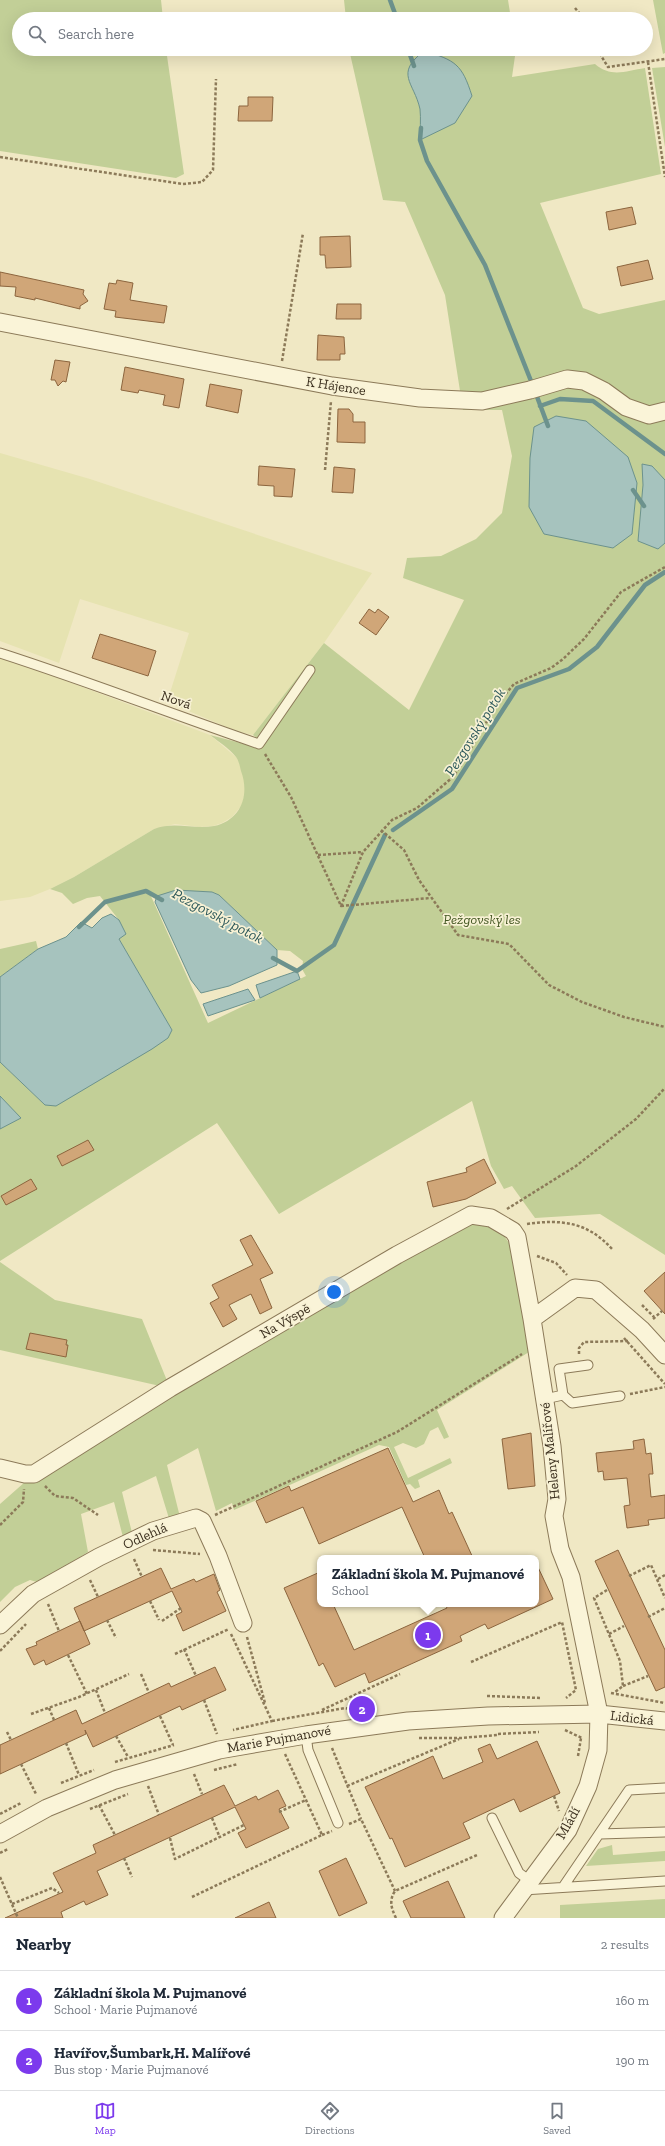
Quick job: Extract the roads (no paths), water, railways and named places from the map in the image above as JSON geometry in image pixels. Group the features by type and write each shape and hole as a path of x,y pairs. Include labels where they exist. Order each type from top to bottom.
{"street":[{"name":"K Hájence","path":"0,322 280,377 420,398 482,401 530,390 567,379 584,381 604,391 626,407 649,415 665,411"},
{"name":"Na Výspě","path":"0,1468 29,1474 128,1413 397,1255 471,1215 491,1218 513,1231 517,1237 532,1319"},
{"path":"532,1319 575,1288 596,1290 642,1330 665,1355"},
{"name":"Heleny Malířové","path":"532,1319 545,1399 557,1499 554,1516 560,1549 571,1577 599,1714"},
{"name":"Odlehlá","path":"0,1625 33,1594 99,1556 153,1531 181,1521 196,1518 202,1521 218,1556 236,1626"},
{"name":"Lidická","path":"599,1714 665,1721"},
{"name":"Marie Pujmanové","path":"0,1834 47,1808 115,1780 219,1750 329,1739 408,1721 488,1716 599,1714"},
{"name":"Mládí","path":"506,1914 568,1830 588,1786 598,1750 599,1714"}],"lane":[{"name":"Nová","path":"0,653 79,678 115,694 259,744 310,670"},
{"path":"584,1365 559,1369 563,1395 572,1403 620,1396"},
{"path":"545,1399 563,1395"},
{"path":"307,1742 336,1826"},
{"path":"563,1887 629,1790 665,1788"},
{"path":"492,1818 527,1886 563,1887 665,1881"},
{"path":"600,1834 665,1832"}],"water":[{"path":"418,56 440,56 450,61 461,70 472,96 455,123 420,140 420,109 408,78 410,66"},
{"path":"556,416 586,421 628,457 637,483 632,534 613,548 544,534 529,507 530,458 534,427"},
{"path":"642,464 652,466 665,480 665,543 658,549 638,541 643,485"},
{"path":"176,890 212,892 219,895 277,950 277,965 229,986 201,993 191,980 155,902 157,896"},
{"path":"111,914 119,920 126,934 119,939 172,1030 168,1038 152,1049 56,1106 45,1105 0,1062 0,977 38,949 66,937 81,922 92,928 102,918"},
{"path":"297,971 300,979 260,998 256,985"},
{"path":"248,989 255,1000 208,1016 203,1004"},
{"path":"0,1096 21,1118 0,1129"}],"waterway":[{"path":"390,0 394,12"},
{"path":"410,56 414,66"},
{"path":"421,128 420,140 427,161 485,265 531,381"},
{"path":"536,394 548,426"},
{"path":"540,406 560,399 593,401 665,454"},
{"path":"633,490 644,506"},
{"name":"Pezgovský potok","path":"393,830 452,789 517,688 569,669 597,647 645,585 665,572"},
{"name":"Pezgovský potok","path":"273,958 297,971 334,945 385,835"},
{"name":"Pezgovský potok","path":"79,927 105,902 146,891 162,900"}],"place":[{"name":"Základní škola M. Pujmanové","path":"428,1635"},
{"name":"Havířov,Šumbark,H. Malířové","path":"362,1709"}],"park label":[{"name":"Pežgovský les","path":"482,919"}]}
